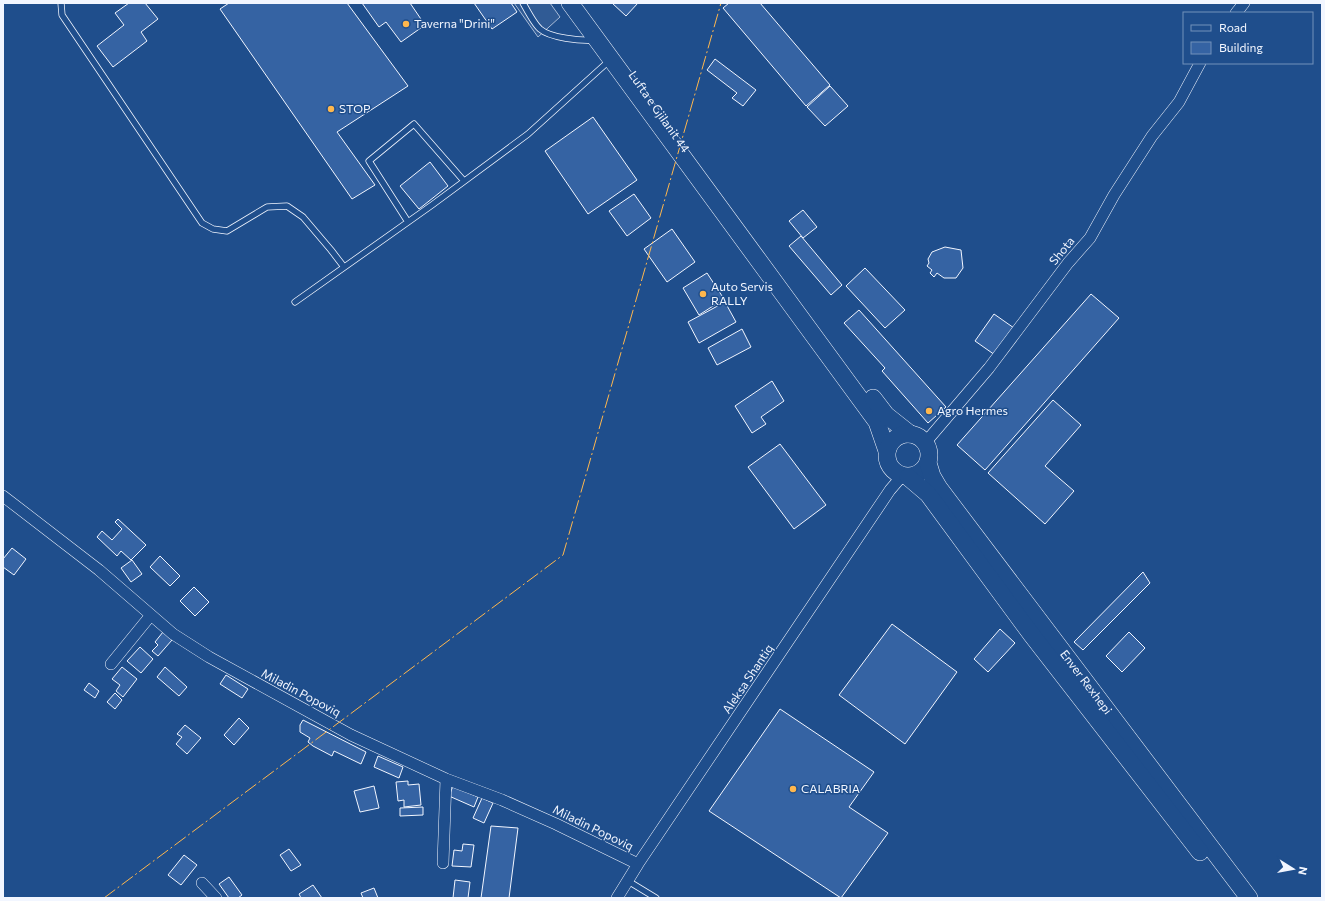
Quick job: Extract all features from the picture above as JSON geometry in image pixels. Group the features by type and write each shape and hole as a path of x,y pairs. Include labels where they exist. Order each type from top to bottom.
{"main road":[{"path":"570,3 610,60 877,422 887,451 888,463 928,494 1031,634 1236,898"},
{"name":"Lufta e Gjilanit 44","path":"582,3 737,221 886,415 910,434"},
{"path":"887,451 893,440 904,434 916,436 925,443 929,454 928,462 922,472 916,475 902,475"},
{"name":"Enver Rexhepi","path":"928,462 932,476 940,488 1250,898"}],"street":[{"path":"1237,12 1244,3"},
{"name":"Shota","path":"925,443 989,368 1068,263 1090,238 1114,195 1152,136 1179,102 1199,64"},
{"name":"Aleksa Shantiq","path":"617,898 638,864 890,490 902,475"},
{"name":"Miladin Popoviq","path":"3,496 99,570 173,634 209,657 351,735 446,779 502,800 556,824 638,864"},
{"path":"111,664 152,615"},
{"path":"443,863 446,779"},
{"path":"202,884 216,898"}],"lane":[{"path":"61,3 62,14 202,223 213,229 227,231 268,207 287,206 303,217 332,250 344,267"},
{"path":"523,3 540,29 552,36 596,40"},
{"path":"295,302 528,134 610,60"},
{"path":"408,222 369,161 414,124 464,181"},
{"path":"628,881 656,898"}],"shaded area":[{"path":"514,3 550,3 560,17 538,37"}],"building":[{"path":"129,3 145,3 158,19 141,32 147,41 113,67 97,46 124,25 115,13"},
{"name":"STOP","path":"229,3 347,3 408,86 337,132 375,185 352,199 220,9"},
{"name":"Taverna \"Drini\"","path":"362,3 410,3 425,25 401,42 386,22 379,27"},
{"path":"474,3 511,3 517,12 492,29"},
{"path":"612,3 638,3 626,16"},
{"path":"729,3 760,3 830,85 806,106 723,8"},
{"path":"715,59 756,90 743,106 732,98 737,93 707,70"},
{"path":"830,86 848,106 825,126 807,107"},
{"path":"593,117 637,180 588,214 545,151"},
{"path":"430,162 448,186 419,209 400,186"},
{"path":"634,194 651,218 627,236 609,211"},
{"path":"803,210 817,227 803,238 789,221"},
{"path":"672,229 695,262 667,282 644,249"},
{"path":"801,236 842,285 831,295 789,246"},
{"path":"945,247 961,250 963,268 956,278 944,278 937,273 934,277 930,273 932,270 927,266 929,263 928,259 932,252"},
{"path":"865,268 905,310 885,328 846,286"},
{"name":"Auto Servis RALLY","path":"707,273 724,299 699,315 683,288"},
{"path":"1091,294 1119,318 985,470 957,445"},
{"path":"725,302 736,322 699,343 688,322"},
{"path":"859,310 946,407 928,423 882,371 885,368 844,323"},
{"path":"994,314 1014,328 995,355 975,341"},
{"path":"742,329 751,347 717,365 708,348"},
{"path":"772,381 784,401 761,417 766,424 752,433 735,406"},
{"path":"1053,400 1081,425 1045,466 1074,491 1045,524 988,473"},
{"path":"780,444 826,505 794,529 748,467"},
{"path":"118,519 146,545 131,560 121,551 117,556 97,537 102,531 112,540 122,529 115,522"},
{"path":"12,548 26,559 14,575 3,567 3,559"},
{"path":"160,556 180,576 170,586 150,567"},
{"path":"132,560 142,574 131,582 121,568"},
{"path":"1143,572 1150,583 1083,650 1074,642"},
{"path":"194,587 209,602 195,616 180,601"},
{"path":"892,624 957,672 905,744 839,695"},
{"path":"1000,629 1015,643 988,672 974,659"},
{"path":"163,632 172,640 158,656 152,651 158,645 155,642"},
{"path":"1129,632 1145,648 1122,672 1106,656"},
{"path":"140,647 153,659 141,673 127,661"},
{"path":"122,667 137,679 123,697 116,691 120,685 112,679"},
{"path":"165,667 187,687 179,696 157,677"},
{"path":"226,675 248,689 242,698 220,684"},
{"path":"89,683 99,691 95,698 84,690"},
{"path":"115,693 122,700 115,709 107,702"},
{"name":"CALABRIA","path":"780,709 874,772 849,807 888,833 841,898 709,811"},
{"path":"239,718 249,728 234,745 224,735"},
{"path":"303,720 366,752 361,764 334,751 332,756 313,746 308,742 310,738 300,732 300,725"},
{"path":"185,725 201,738 187,754 176,744 182,737 177,734"},
{"path":"378,756 403,767 399,778 374,767"},
{"path":"408,781 408,785 419,784 421,805 404,807 404,800 398,801 396,782"},
{"path":"374,786 379,808 360,812 354,791"},
{"path":"453,786 478,797 474,807 449,796"},
{"path":"482,798 493,803 484,823 473,818"},
{"path":"423,807 423,815 400,816 400,808"},
{"path":"491,826 518,828 509,898 481,898"},
{"path":"463,844 474,845 471,867 452,866 454,850 462,851"},
{"path":"289,849 301,865 291,871 280,855"},
{"path":"184,855 197,865 181,885 168,875"},
{"path":"229,877 242,895 238,898 229,898 219,884"},
{"path":"455,880 470,882 468,898 453,898"},
{"path":"313,885 322,898 301,898 299,894"},
{"path":"374,888 378,898 363,898 361,893"}],"power":[{"path":"104,898 563,555 721,3"}],"place":[{"name":"Taverna \"Drini\"","path":"406,24"},
{"name":"STOP","path":"331,109"},
{"name":"Auto Servis RALLY","path":"703,294"},
{"name":"Agro Hermes","path":"929,411"},
{"name":"CALABRIA","path":"793,789"}]}
